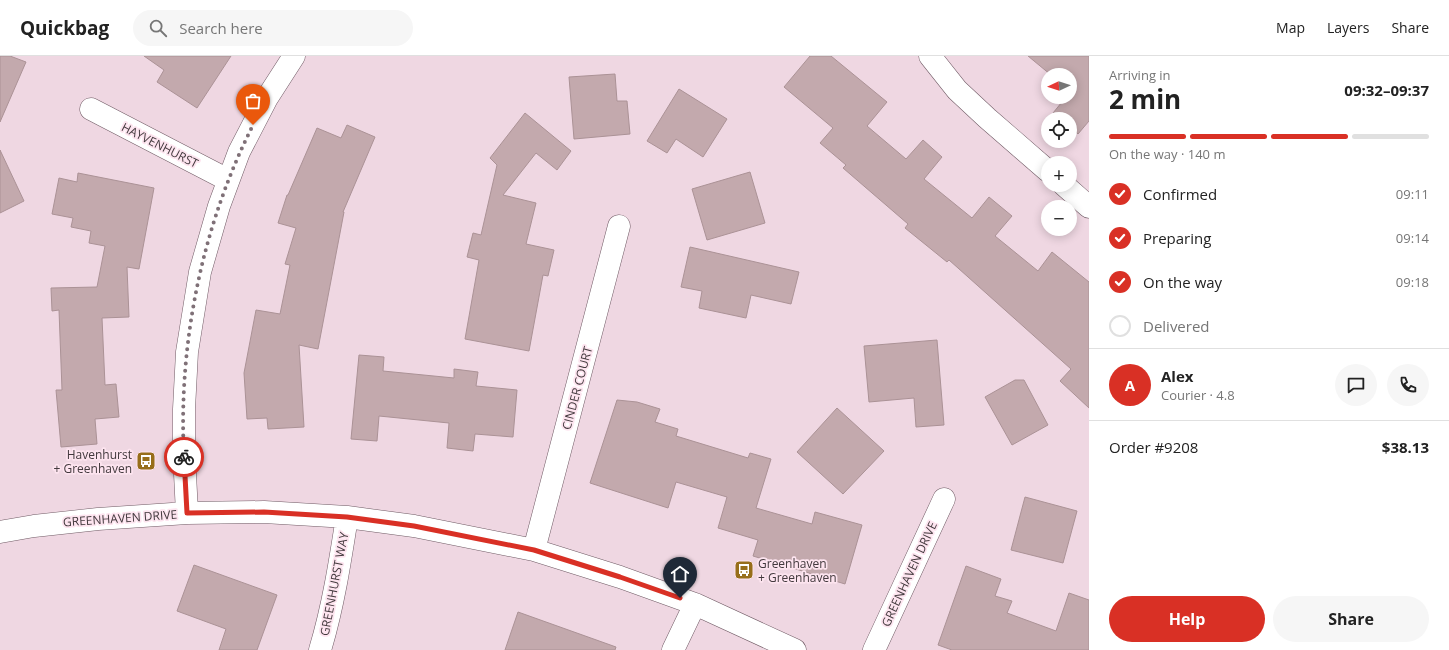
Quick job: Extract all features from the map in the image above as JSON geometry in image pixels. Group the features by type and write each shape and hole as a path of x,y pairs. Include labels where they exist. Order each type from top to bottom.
{"street":[{"path":"187,513 184,454 184,409 187,352 200,272 219,206 240,152 266,98 294,56"},
{"path":"930,56 962,95 1041,166"},
{"name":"HAYVENHURST","path":"91,109 228,180"},
{"path":"1072,192 1089,207"},
{"name":"CINDER COURT","path":"534,550 619,226"},
{"name":"GREENHAVEN DRIVE","path":"874,650 944,499"},
{"name":"GREENHAVEN DRIVE","path":"0,532 34,526 98,519 187,513 264,512 347,517 414,526 534,550 620,577 694,604 795,650"},
{"name":"GREENHURST WAY","path":"320,650 330,614 347,517"},
{"path":"673,650 694,604"}],"building":[{"path":"0,56 10,56 26,62 0,122"},
{"path":"144,56 231,56 197,108 157,82 164,70"},
{"path":"810,56 831,56 887,102 867,126 906,159 923,140 942,157 924,179 972,218 989,197 1012,216 995,236 1038,271 1052,252 1089,282 1089,408 1060,381 1071,369 949,260 947,262 905,228 908,224 843,168 846,165 820,143 833,128 784,87"},
{"path":"1028,56 1089,56 1089,121 1078,134 1077,112 1054,112 1060,104 1077,104 1077,68 1043,68"},
{"path":"615,74 617,101 627,101 630,134 574,139 569,77"},
{"path":"679,89 727,119 703,157 676,139 667,153 647,141"},
{"path":"525,113 571,151 557,170 536,153 503,195 536,203 526,244 554,250 548,276 543,275 529,351 465,339 479,260 467,257 473,233 481,235 497,165 490,158"},
{"path":"347,125 375,137 343,212 318,349 299,345 304,427 268,429 267,418 247,419 244,373 256,310 280,314 290,265 285,264 296,228 278,223 287,195 317,128 341,138"},
{"path":"0,150 24,201 0,213"},
{"path":"750,172 765,223 707,240 692,189"},
{"path":"78,173 154,188 139,269 127,267 129,317 102,318 105,385 116,384 119,417 95,419 97,444 61,447 56,390 62,390 59,310 52,311 51,288 97,287 105,246 89,243 91,231 71,227 73,218 52,214 59,178 77,182"},
{"path":"690,247 799,272 791,304 751,295 746,318 699,308 702,291 681,287"},
{"path":"937,340 944,425 916,427 914,398 869,402 864,346"},
{"path":"359,355 384,357 383,371 454,378 454,369 478,372 476,386 517,390 513,437 475,434 473,451 447,448 449,423 379,416 377,441 351,439"},
{"path":"1015,380 1024,380 1048,425 1012,445 985,397"},
{"path":"617,400 637,402 660,409 655,422 678,429 676,436 748,458 750,453 771,459 756,508 812,524 815,512 862,525 845,584 753,556 758,540 718,528 727,497 676,482 668,508 590,483"},
{"path":"837,408 884,451 843,494 797,452"},
{"path":"1025,497 1077,511 1063,563 1011,550"},
{"path":"194,565 277,595 257,650 219,650 226,629 177,611"},
{"path":"966,566 1001,579 995,596 1012,601 1007,613 1056,631 1069,593 1089,600 1089,650 952,650 938,645"},
{"path":"518,612 616,647 615,650 505,650"}],"way so far":[{"path":"184,457 184,409 187,352 200,272 228,180 253,125"}],"place":[{"name":"Havenhurst + Greenhaven","path":"146,461"},
{"name":"Greenhaven + Greenhaven","path":"744,570"}],"route":[{"path":"184,457 187,513 264,512 347,517 414,526 534,550 620,577 680,598"}]}
